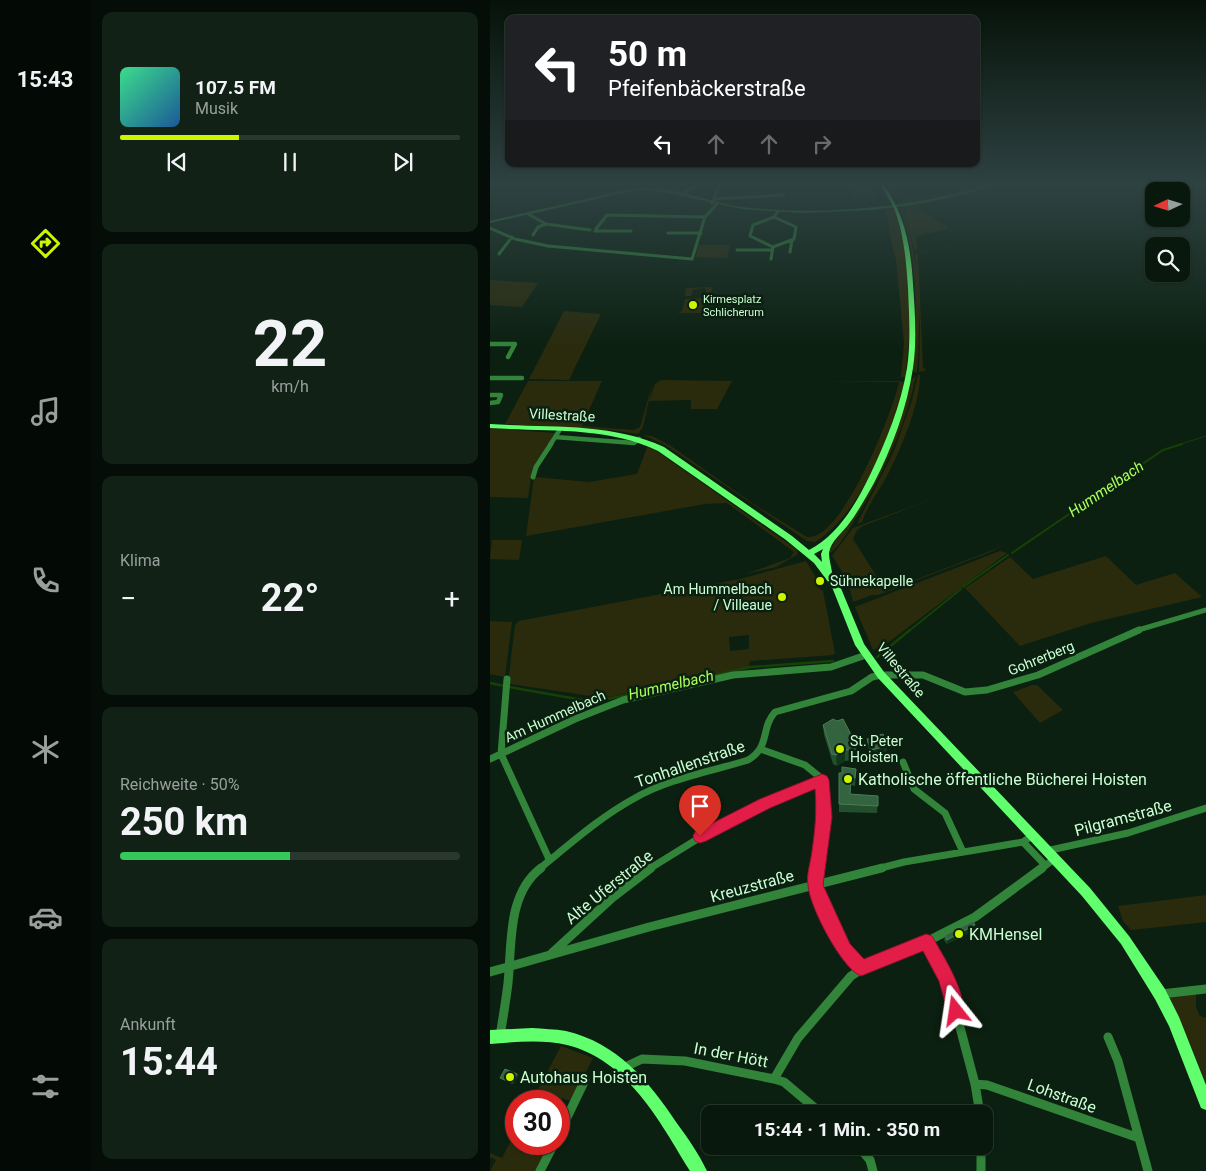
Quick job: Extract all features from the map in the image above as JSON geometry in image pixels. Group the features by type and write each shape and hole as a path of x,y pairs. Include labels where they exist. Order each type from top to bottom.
{"main road":[{"path":"829,574 825,554 830,540 851,513 872,476 891,436 906,388 912,348 912,299 906,239"},
{"name":"Villestraße","path":"490,426 557,434 616,434 640,439 661,449 809,553 829,574 866,655 881,675 1028,839 1086,892 1125,940 1160,994 1186,1049 1206,1103"},
{"path":"809,553 830,540"},
{"path":"495,1036 529,1033 555,1035 576,1040 600,1050 625,1067 655,1101 699,1171"}],"street":[{"path":"499,254 511,239"},
{"path":"520,239 568,249 653,258 692,259 698,239"},
{"path":"755,239 773,248"},
{"path":"738,250 773,248 792,240"},
{"path":"790,252 792,240"},
{"path":"771,259 773,248"},
{"path":"490,344 504,344 506,348 513,348 508,357"},
{"path":"490,384 492,378 522,378"},
{"path":"490,395 502,395 498,402 490,402"},
{"path":"533,477 536,467 557,434"},
{"name":"Gohrerberg","path":"881,675 923,675 961,691 978,692 1038,675 1118,637 1206,610"},
{"name":"Am Hummelbach","path":"490,759 575,719 636,697 733,675 831,667 866,655"},
{"name":"Tonhallenstraße","path":"510,967 514,918 520,893 530,878 549,859 602,819 636,797 748,760 763,750 767,722 775,712 851,691 872,677 881,675"},
{"path":"507,679 500,754 549,859"},
{"path":"763,750 805,765 816,772 822,780 824,817 815,885 844,950 861,968"},
{"path":"903,762 914,789 945,813 963,852"},
{"name":"Alte Uferstraße","path":"551,954 622,889 650,868 700,836 765,804 822,780"},
{"name":"Pilgramstraße","path":"1048,858 1206,808"},
{"name":"Kreuzstraße","path":"490,972 551,954 904,862 1028,839"},
{"path":"774,1079 784,1057 796,1038 851,976 861,968 926,942 975,917 1048,858"},
{"path":"926,942 947,978 975,1084 978,1105"},
{"path":"495,1036 510,967"},
{"path":"1160,994 1206,989"},
{"path":"1108,1037 1118,1061 1148,1171"},
{"name":"In der Hött","path":"625,1067 642,1059 686,1061 784,1082 811,1105"},
{"path":"570,1111 585,1080"},
{"name":"Lohstraße","path":"975,1084 987,1085 1128,1136 1139,1138"},
{"path":"540,1171 548,1155"},
{"path":"866,1155 870,1160 873,1171"},
{"path":"981,1155 981,1171"}],"shaded area":[{"path":"891,239 902,239 908,270 910,313 905,377 892,379 901,377 904,343 896,259"},
{"path":"909,239 910,239 916,268 918,289 919,332 917,373 913,371 916,310"},
{"path":"912,239 916,239 917,247 915,252"},
{"path":"981,239 918,254 923,368 927,370 919,372 920,325 915,254"},
{"path":"699,245 730,245 727,258 695,257"},
{"path":"490,280 538,283 522,307 490,305"},
{"path":"713,287 705,313 678,313 682,311 685,299 706,298 706,290 704,288 693,290 691,296 685,296 686,288"},
{"path":"564,311 601,314 569,380 529,379"},
{"path":"918,375 920,375 917,400 903,441 886,478 862,522 857,524 894,451 912,400"},
{"path":"916,376 906,414 883,469 846,534 829,554 864,499 879,471 898,425 912,379"},
{"path":"528,381 602,381 582,426 634,430 640,427 653,382 643,427 638,434 609,430 505,424"},
{"path":"659,381 732,381 717,409 691,409 691,400 649,401 655,384"},
{"path":"821,381 904,382 892,425 883,448 860,493 832,529 815,542 807,541 665,445 643,435 652,436 671,446 755,505 807,537 821,533 835,519 850,498 864,472 887,419 899,382"},
{"path":"490,428 555,433 532,470 528,498 490,497"},
{"path":"648,445 796,549 798,554 776,567 746,574 790,558 794,552 727,503 705,504 526,536 534,477 589,482 637,474"},
{"path":"940,496 857,530 853,539 886,591 995,549 998,547 997,543 999,547 993,551 878,595 872,595 853,602 848,581 832,556 853,528"},
{"path":"492,540 522,540 519,560 490,559"},
{"path":"1000,551 1007,553 886,644 873,650 855,607"},
{"path":"1106,556 1136,585 1175,573 1202,597 1091,623 1020,646 965,588 1010,557 1033,579"},
{"path":"806,561 815,576 816,586 823,591 835,653 833,655 750,661 749,667 604,698 510,684 509,674 515,625 519,621 740,579","holes":["749,635 749,649 730,651 729,637"]},
{"path":"490,621 512,622 505,677 490,674"},
{"path":"1037,685 1063,710 1040,723 1013,692"},
{"path":"1206,895 1206,922 1131,930 1123,921 1118,906"},
{"path":"1196,994 1196,1007 1200,1016 1206,1018 1206,1084 1191,1046 1167,996"},
{"path":"561,1046 593,1058 571,1101 570,1090 538,1090"},
{"path":"505,1152 505,1155 545,1155 537,1171 490,1171 496,1160 490,1157 490,1153 502,1158"}],"building":[{"path":"833,719 837,721 843,719 857,746 855,750 845,750 836,755 832,754 823,725"},
{"path":"883,734 887,746 871,750 867,739"},
{"path":"842,767 856,769 855,778 851,778 850,794 878,796 878,806 839,804 839,773 842,773"},
{"path":"973,921 975,925 947,940 945,935"},
{"name":"Autohaus Hoisten","path":"505,1069 517,1074 512,1083 500,1078"}],"waterway":[{"name":"Hummelbach","path":"1178,445 1206,436"},
{"name":"Hummelbach","path":"1012,553 1163,450 1182,444"},
{"name":"Hummelbach","path":"963,587 1008,555"},
{"name":"Hummelbach","path":"909,631 961,589"},
{"name":"Hummelbach","path":"877,657 910,630"},
{"name":"Hummelbach","path":"509,687 594,702 751,667 833,661"},
{"name":"Hummelbach","path":"490,683 504,686"}],"place":[{"name":"Kirmesplatz Schlicherum","path":"693,305"},
{"name":"Sühnekapelle","path":"820,581"},
{"name":"Am Hummelbach / Villeaue","path":"782,597"},
{"name":"St. Peter Hoisten","path":"840,749"},
{"name":"Katholische öffentliche Bücherei Hoisten","path":"848,779"},
{"name":"KMHensel","path":"959,934"},
{"name":"Autohaus Hoisten","path":"510,1077"}],"route":[{"path":"700,836 765,804 822,780 824,817 815,885 829,921 844,950 861,968 926,942 947,978 956,1011"}]}
